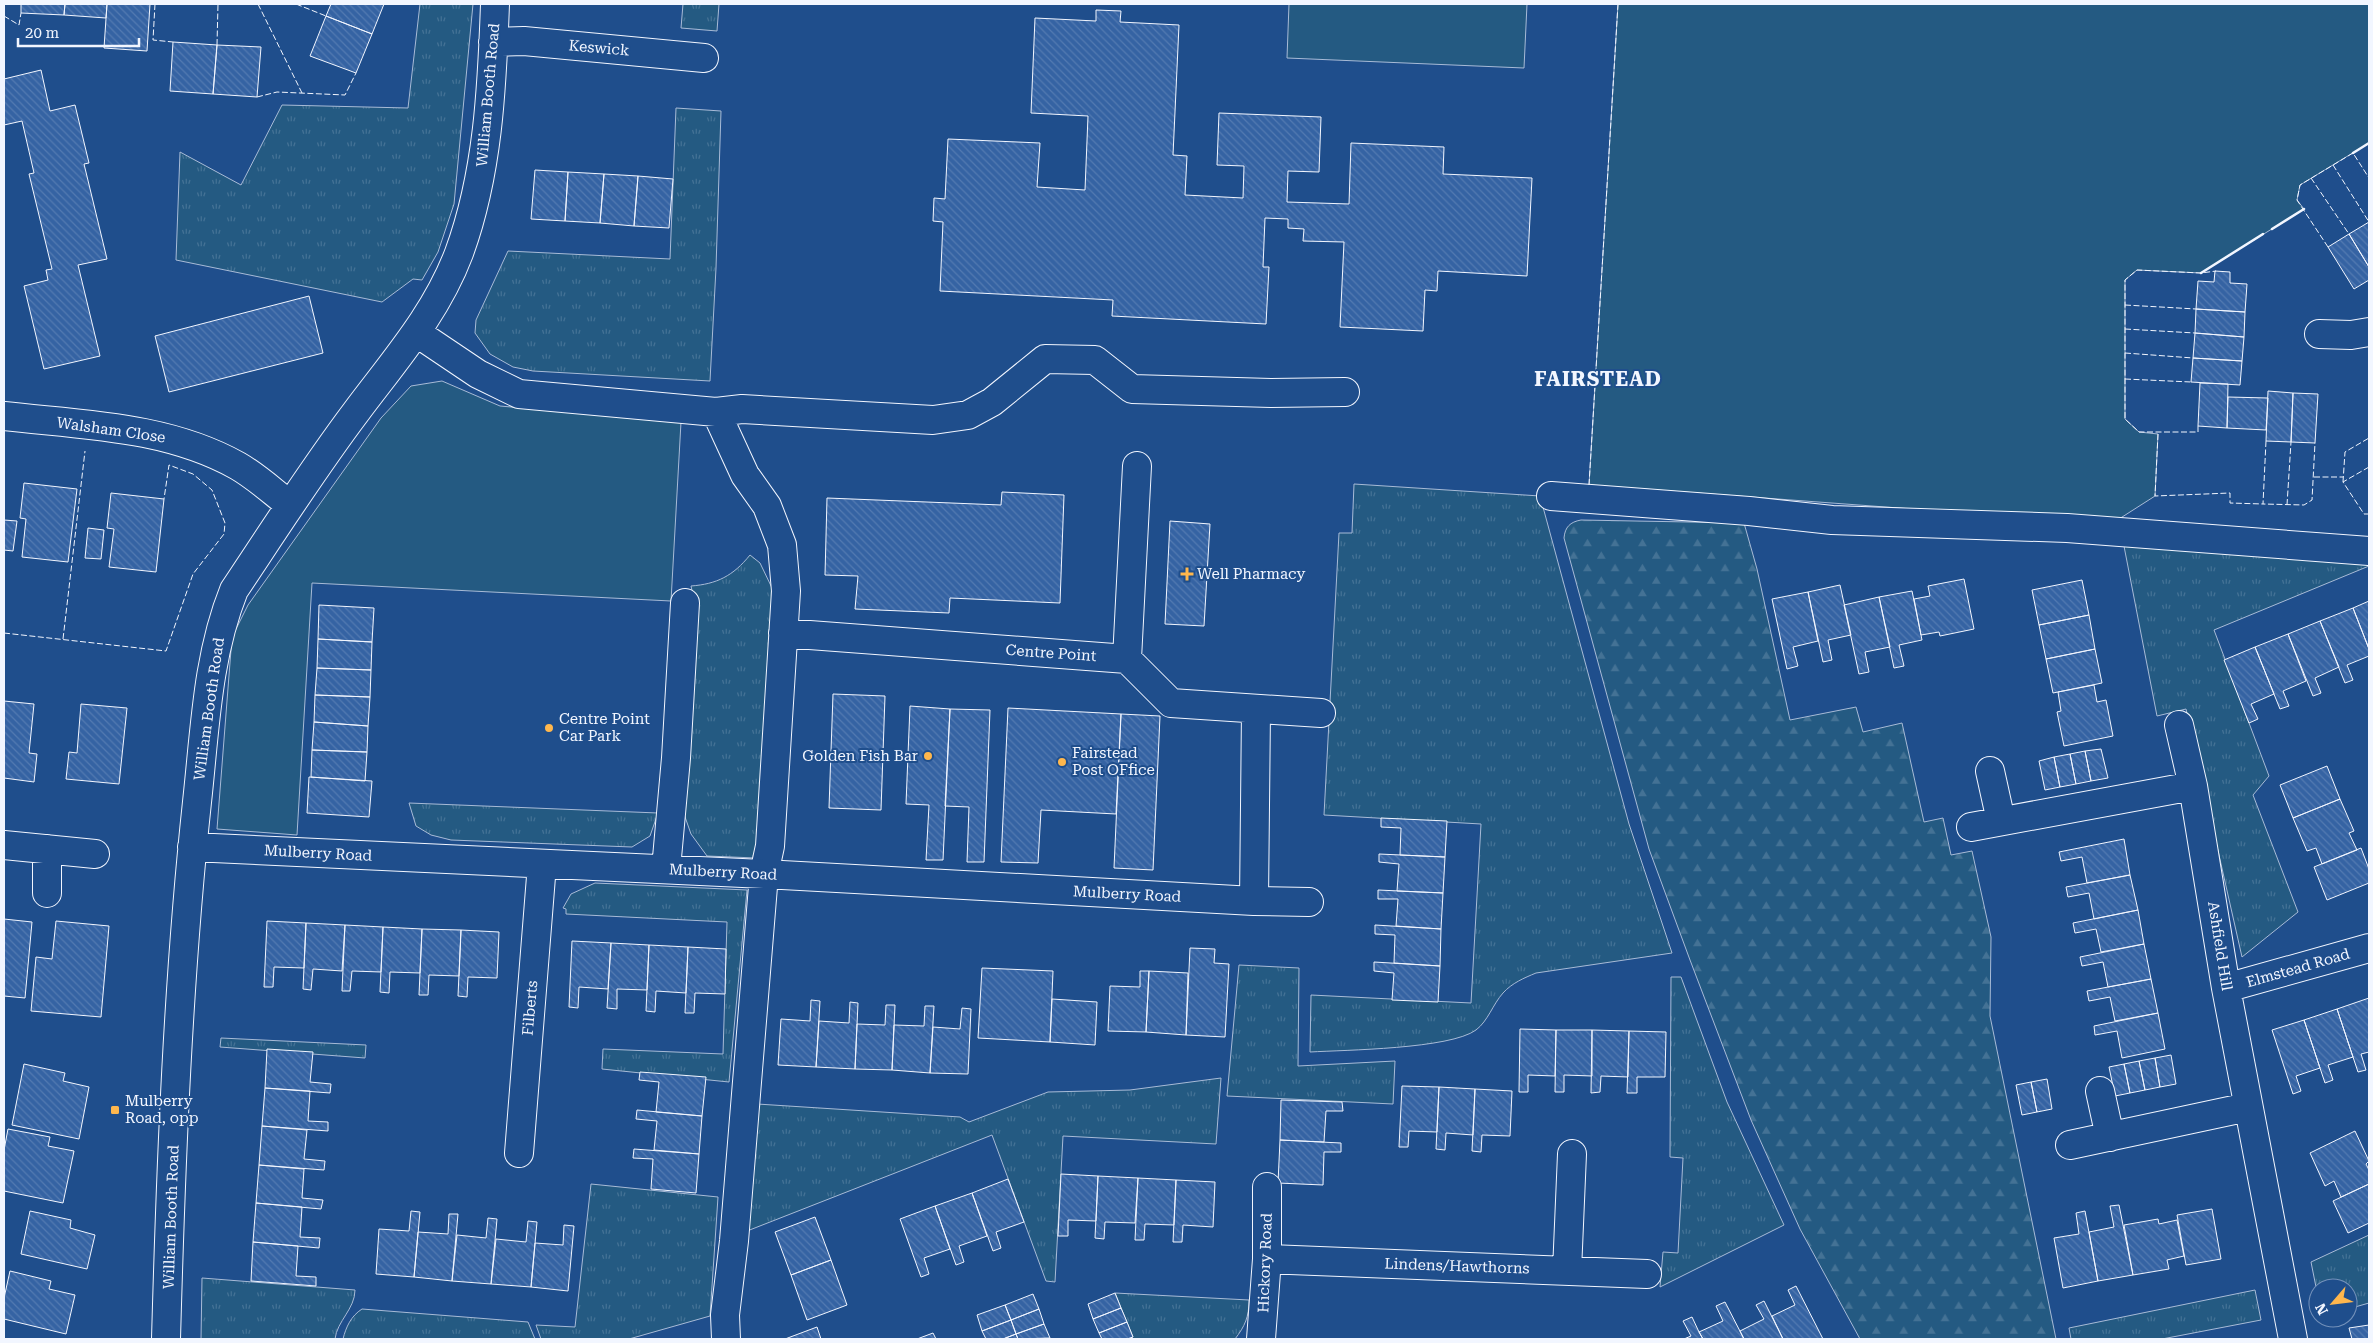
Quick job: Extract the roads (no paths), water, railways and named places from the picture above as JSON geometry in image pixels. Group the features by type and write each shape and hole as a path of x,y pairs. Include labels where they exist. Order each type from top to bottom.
{"street":[{"name":"William Booth Road","path":"166,1339 180,994 192,847 210,678 222,618 234,590 290,505 356,412 416,333 434,304 458,254 476,197 485,154 494,42 495,4"},
{"name":"Keswick","path":"494,42 524,42 704,58"},
{"path":"2319,334 2351,335 2369,332"},
{"path":"416,333 478,374 520,394 716,412 742,409 932,420 968,415 992,402 1045,359 1095,360 1132,389 1271,393 1345,392"},
{"path":"716,412 745,475 767,506 782,545 786,591 770,846 764,874 734,1232 725,1314 726,1339"},
{"name":"Walsham Close","path":"4,416 130,430 163,436 208,451 239,467 290,505"},
{"path":"1137,466 1127,659 1171,703 1321,713"},
{"path":"1551,496 1749,511 1832,520 2067,528 2369,551"},
{"path":"666,869 676,758 685,603"},
{"name":"Centre Point","path":"783,633 1127,659"},
{"path":"1254,901 1256,710"},
{"name":"Ashfield Hill","path":"2179,725 2193,786 2226,988 2293,1339"},
{"path":"1990,771 2002,821"},
{"path":"1970,827 2193,786"},
{"path":"4,845 96,854"},
{"name":"Mulberry Road","path":"192,847 666,869 1254,901 1309,902"},
{"path":"47,893 48,849"},
{"name":"Filberts","path":"518,1153 542,864"},
{"name":"Elmstead Road","path":"2226,988 2369,948"},
{"path":"2100,1091 2110,1137"},
{"path":"2070,1144 2248,1107"},
{"path":"1567,1270 1572,1154"},
{"name":"Hickory Road","path":"1261,1339 1267,1259 1267,1187"},
{"name":"Lindens/Hawthorns","path":"1267,1259 1647,1274"}],"place":[{"name":"Well Pharmacy","path":"1187,574"},
{"name":"Centre Point Car Park","path":"549,728"},
{"name":"Golden Fish Bar","path":"928,756"},
{"name":"Fairstead Post OFfice","path":"1062,762"},
{"name":"Mulberry Road, opp","path":"115,1110"}],"district":[{"name":"FAIRSTEAD","path":"1598,379"}]}
